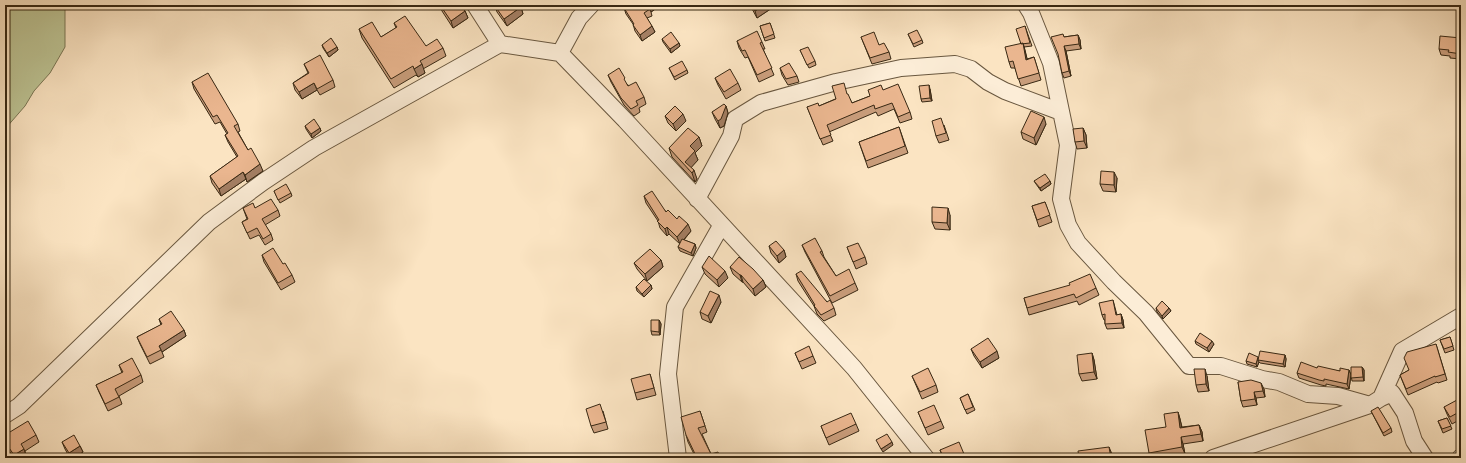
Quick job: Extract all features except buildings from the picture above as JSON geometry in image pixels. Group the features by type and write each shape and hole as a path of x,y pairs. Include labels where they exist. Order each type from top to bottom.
{"street":[{"path":"474,5 500,44"},
{"path":"560,53 579,18 591,5"},
{"path":"1026,5 1031,13 1051,63 1068,146 1061,199 1068,225 1078,243 1114,282 1146,313 1189,366 1221,366 1262,379 1278,382 1308,394 1338,396 1375,402"},
{"path":"5,415 18,406 209,222 314,148 500,44 560,53 625,120 721,226 854,368 926,458"},
{"path":"697,199 731,136 734,119 761,103 836,82 901,68 955,64 972,69 988,82 1005,91 1061,112"},
{"path":"678,458 668,374 675,307 721,226"},
{"path":"1375,402 1402,351 1461,316"},
{"path":"1213,458 1375,402 1392,393 1406,412 1414,441 1425,458"}],"green space":[{"path":"5,5 65,5 65,47 50,73 5,129"}]}
